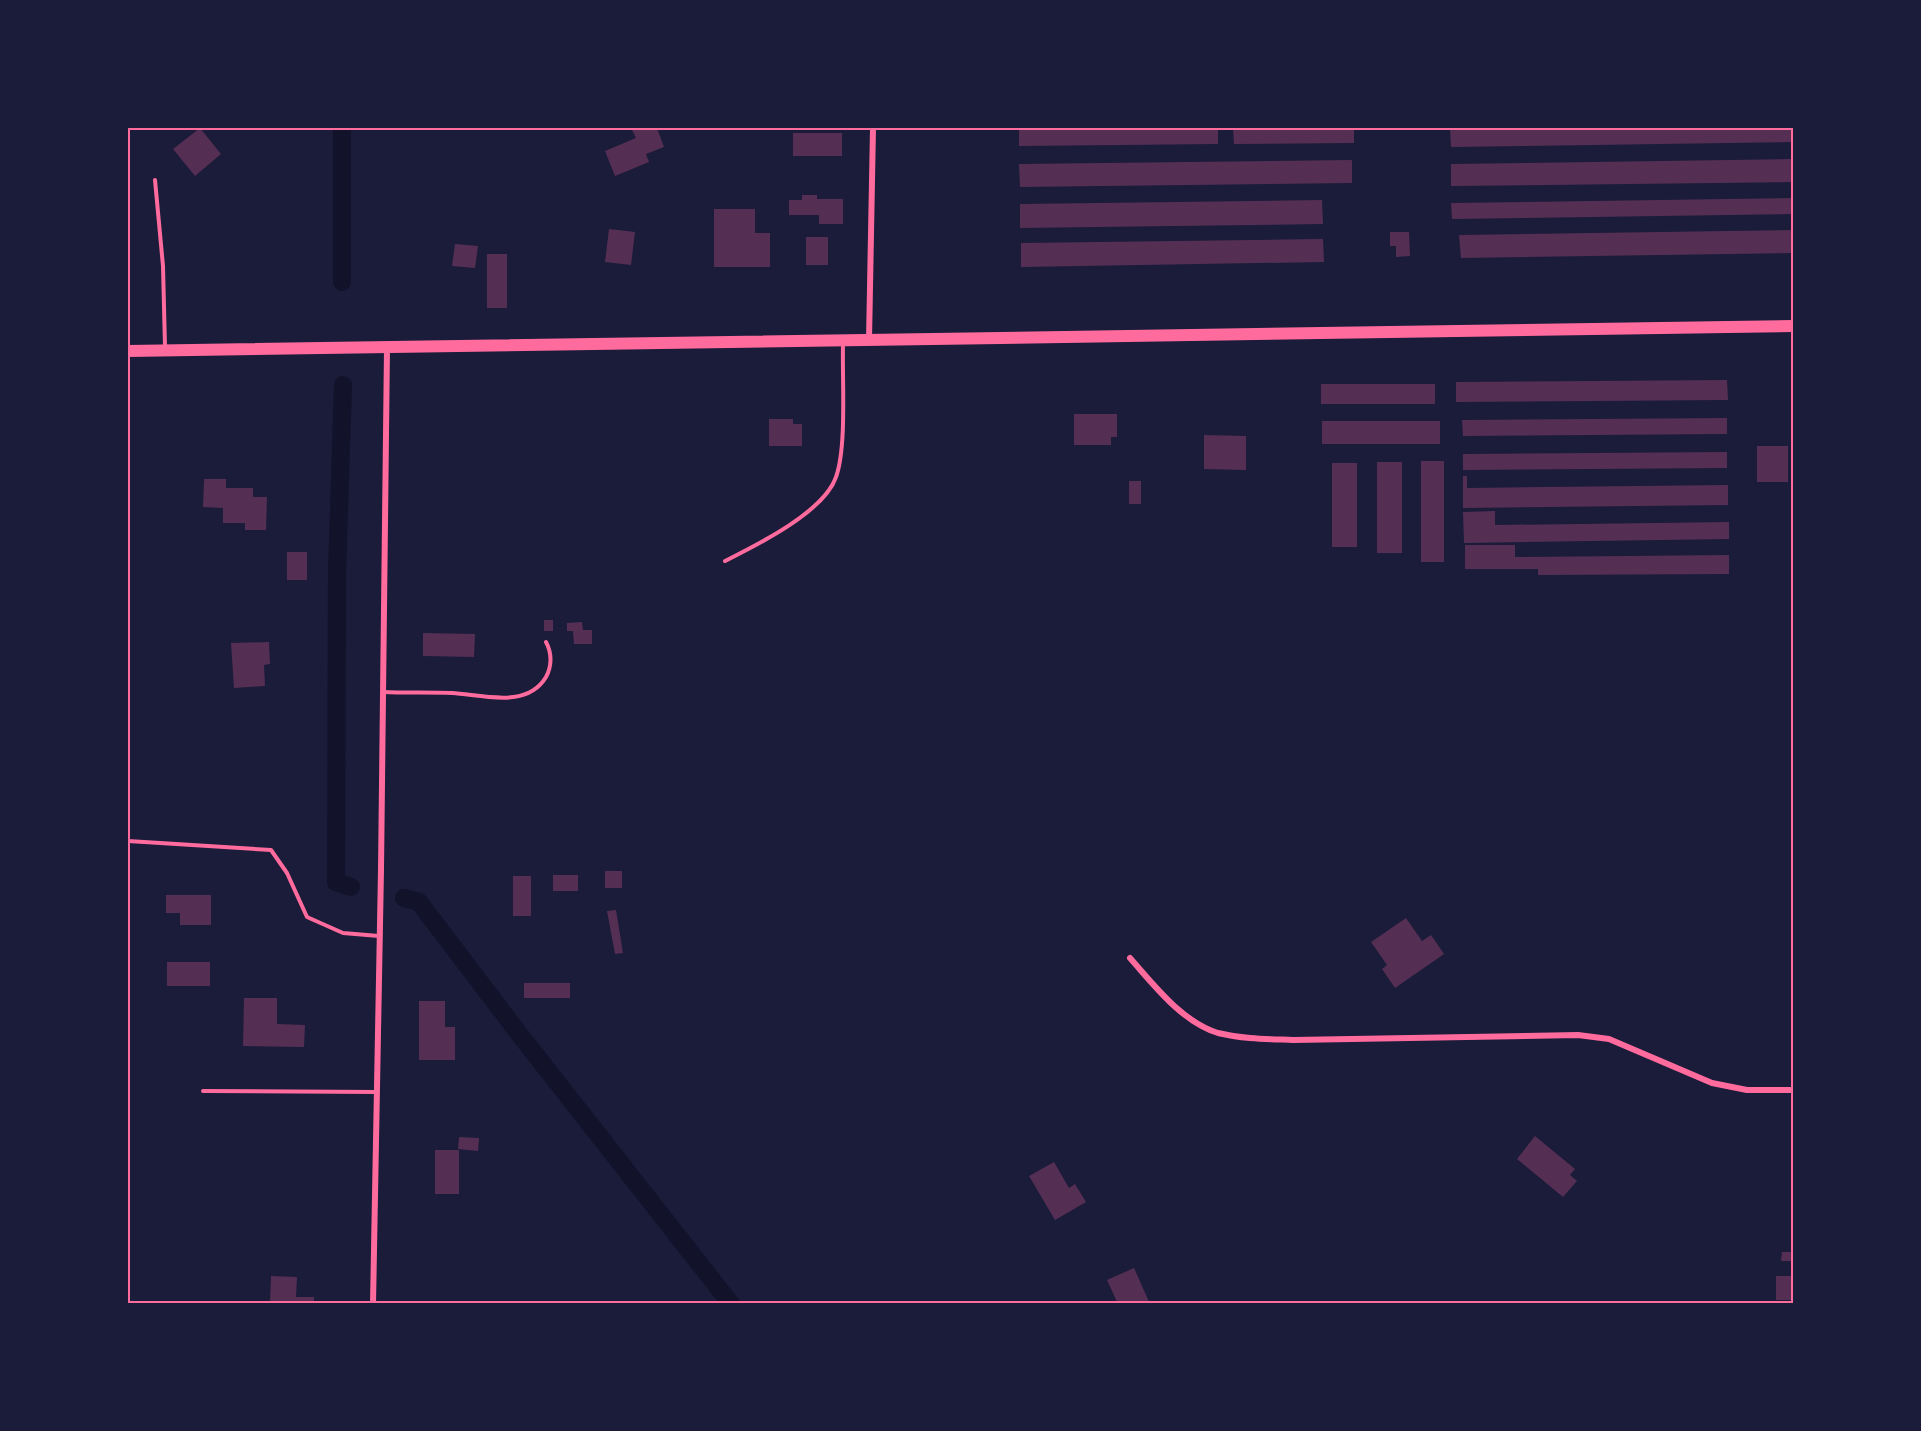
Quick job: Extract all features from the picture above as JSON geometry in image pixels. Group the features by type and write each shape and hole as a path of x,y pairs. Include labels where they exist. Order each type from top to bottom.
{"main road":[{"path":"128,351 1794,326"}],"street":[{"path":"869,340 873,128"},
{"path":"373,1304 387,348"},
{"path":"1130,958 1188,1017 1216,1032 1250,1039 1578,1035 1609,1039 1712,1083 1747,1090 1794,1090"}],"lane":[{"path":"154,180 163,266 165,351"},
{"path":"725,561 754,547 788,525 811,509 827,493 836,476 840,456 843,340"},
{"path":"382,692 452,693 512,698 534,691 547,675 550,650 546,642"},
{"path":"128,841 271,850 287,873 307,917 343,933 380,936"},
{"path":"203,1091 377,1092"}],"building":[{"path":"200,128 221,154 195,176 173,149"},
{"path":"631,128 657,128 664,147 646,154 649,162 615,176 605,151 636,138"},
{"path":"1019,128 1218,128 1218,144 1019,146"},
{"path":"1233,128 1354,128 1354,143 1234,144"},
{"path":"1450,128 1794,128 1794,142 1451,147"},
{"path":"793,133 842,133 842,156 793,156"},
{"path":"1794,159 1794,182 1451,186 1451,164"},
{"path":"1352,160 1352,183 1020,187 1019,164"},
{"path":"802,195 817,195 817,199 843,199 843,224 819,224 819,215 789,215 789,200 802,200"},
{"path":"1794,198 1794,214 1452,219 1451,203"},
{"path":"1322,200 1323,224 1020,228 1020,204"},
{"path":"714,209 755,209 755,233 770,233 770,267 714,267"},
{"path":"609,229 635,232 631,265 605,262"},
{"path":"1794,230 1794,253 1461,258 1459,235"},
{"path":"1390,232 1409,232 1410,256 1396,257 1396,246 1390,246"},
{"path":"806,237 828,237 828,265 806,265"},
{"path":"1323,239 1324,262 1021,267 1021,243"},
{"path":"455,244 478,246 475,268 452,266"},
{"path":"487,254 507,254 507,308 487,308"},
{"path":"1727,380 1728,400 1456,402 1456,382"},
{"path":"1321,384 1435,384 1435,404 1321,404"},
{"path":"1074,414 1117,414 1117,437 1111,437 1111,445 1074,445"},
{"path":"1727,418 1727,434 1463,436 1462,420"},
{"path":"769,419 793,419 793,424 802,424 802,446 769,446"},
{"path":"1322,421 1440,421 1440,444 1322,444"},
{"path":"1204,435 1246,436 1246,470 1204,469"},
{"path":"1757,446 1788,446 1788,482 1757,482"},
{"path":"1727,452 1727,468 1463,470 1463,454"},
{"path":"1421,461 1444,461 1444,562 1421,562"},
{"path":"1377,462 1402,462 1402,553 1377,553"},
{"path":"1332,463 1357,463 1357,547 1332,547"},
{"path":"1463,476 1467,476 1467,488 1728,485 1728,505 1463,508"},
{"path":"204,479 226,479 226,488 253,488 253,497 267,497 266,530 245,530 245,523 223,523 223,508 203,507"},
{"path":"1129,481 1141,481 1141,504 1129,504"},
{"path":"1495,511 1495,525 1729,522 1729,539 1464,543 1463,512"},
{"path":"1465,545 1515,545 1515,557 1729,555 1729,574 1538,575 1538,569 1465,569"},
{"path":"287,552 307,552 307,580 287,580"},
{"path":"544,620 553,620 553,631 544,631"},
{"path":"582,622 583,630 592,630 592,644 574,644 573,631 567,631 567,623"},
{"path":"423,633 475,634 474,657 423,656"},
{"path":"269,642 270,664 264,665 265,686 234,688 231,643"},
{"path":"605,871 622,871 622,888 605,888"},
{"path":"553,875 578,875 578,891 553,891"},
{"path":"513,876 531,876 531,916 513,916"},
{"path":"166,895 211,895 211,925 180,925 180,913 166,913"},
{"path":"616,910 623,953 615,954 607,911"},
{"path":"1406,918 1422,941 1431,935 1444,954 1395,988 1382,969 1387,965 1371,942"},
{"path":"167,962 210,962 210,986 167,986"},
{"path":"524,983 570,983 570,998 524,998"},
{"path":"244,998 277,998 277,1024 305,1025 304,1047 243,1046"},
{"path":"419,1001 445,1001 445,1027 455,1027 455,1060 419,1060"},
{"path":"1535,1136 1575,1169 1570,1175 1577,1181 1563,1197 1517,1159"},
{"path":"459,1137 479,1138 478,1151 458,1149"},
{"path":"435,1150 459,1150 459,1194 435,1194"},
{"path":"1054,1162 1069,1188 1075,1184 1086,1202 1055,1220 1029,1176"},
{"path":"1782,1252 1794,1252 1794,1261 1781,1261"},
{"path":"1134,1268 1150,1304 1118,1304 1107,1280"},
{"path":"271,1276 297,1277 296,1297 314,1297 314,1304 270,1304"},
{"path":"1776,1276 1794,1276 1794,1300 1776,1300"}],"waterway":[{"path":"342,128 342,282"},
{"path":"343,385 337,573 336,882 351,887"},
{"path":"404,898 419,902 731,1304"}]}
